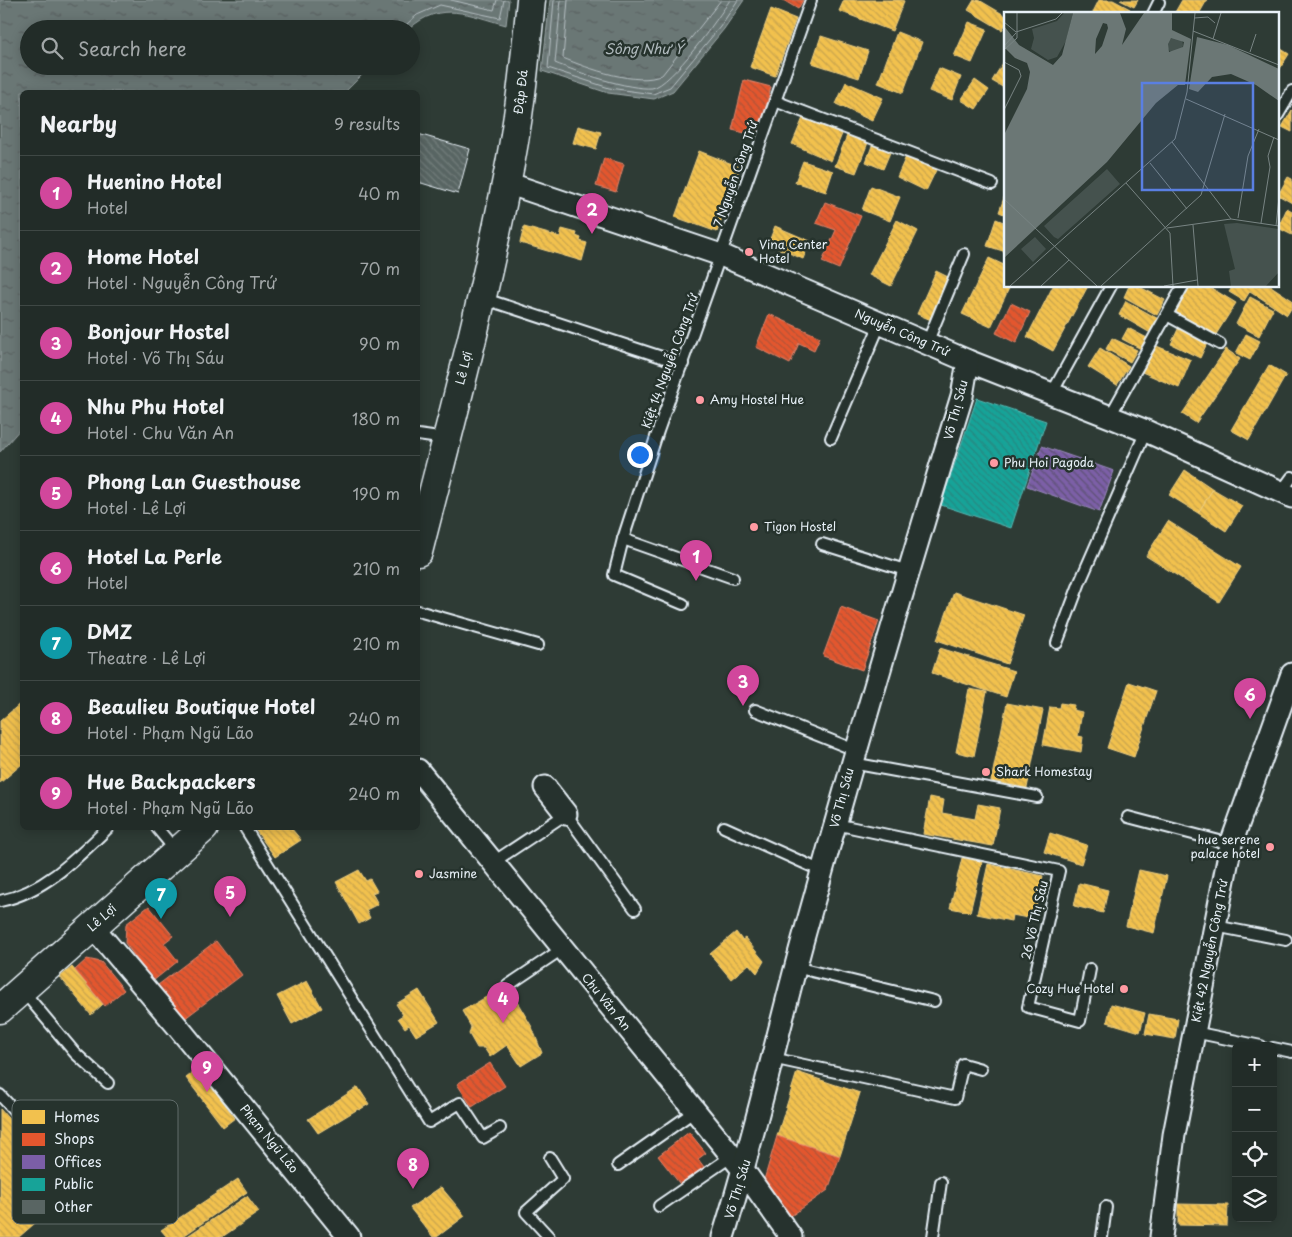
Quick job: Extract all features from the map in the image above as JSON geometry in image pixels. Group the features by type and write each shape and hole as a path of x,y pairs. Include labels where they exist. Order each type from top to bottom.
{"main road":[{"name":"Đập Đá","path":"507,183 520,101 531,0"},
{"name":"Lê Lợi","path":"420,544 482,298 507,183"},
{"name":"Lê Lợi","path":"0,1009 202,830"}],"street":[{"name":"Nguyễn Công Trứ","path":"507,183 721,255 968,361 1110,416 1288,489"},
{"name":"Võ Thị Sáu","path":"723,1237 738,1164 772,1058 853,756 962,396 968,361"},
{"name":"Kiệt 42 Nguyễn Công Trứ","path":"1161,1237 1174,1135 1232,844 1292,674"},
{"name":"Chu Văn An","path":"420,773 738,1164 791,1237"},
{"path":"545,787 566,814"},
{"name":"Phạm Ngũ Lão","path":"93,927 178,1027 348,1237"}],"lane":[{"name":"7 Nguyễn Công Trứ","path":"721,255 811,0"},
{"path":"1154,12 1159,2"},
{"path":"1280,112 1292,91"},
{"path":"775,101 992,184"},
{"path":"927,343 964,254"},
{"name":"Kiệt 14 Nguyễn Công Trứ","path":"683,604 614,575 623,540 721,255"},
{"path":"1052,393 1111,288"},
{"path":"1110,416 1182,288"},
{"path":"482,298 683,364"},
{"path":"1167,315 1220,344"},
{"path":"831,438 880,324"},
{"path":"1057,643 1080,582 1146,431"},
{"path":"420,435 446,439"},
{"path":"623,540 733,578"},
{"path":"822,544 908,571"},
{"path":"420,612 538,645"},
{"path":"755,710 853,756 1037,797"},
{"path":"492,863 566,814 635,908"},
{"path":"1128,817 1232,844"},
{"name":"26 Võ Thị Sáu","path":"835,824 1059,871 1028,1007 1080,1021 1090,969"},
{"path":"724,827 822,871"},
{"path":"0,901 20,896 65,869 106,830"},
{"path":"159,830 176,851"},
{"path":"246,830 429,1122 460,1103 483,1138 500,1128"},
{"path":"1216,926 1286,940"},
{"path":"507,986 562,949"},
{"path":"796,967 934,1001"},
{"path":"22,990 75,1053 108,1083"},
{"path":"1194,1032 1243,1042"},
{"path":"1277,1049 1292,1052"},
{"path":"772,1058 955,1098 963,1064 982,1069"},
{"path":"0,1095 12,1108"},
{"path":"618,1165 695,1111"},
{"path":"550,1158 563,1179 526,1212 550,1237"},
{"path":"659,1206 738,1164"},
{"path":"933,1237 941,1182"},
{"path":"1102,1237 1106,1207"}],"water":[{"path":"0,0 509,0 506,25 456,12 444,12 420,21 20,20 20,75 362,75 347,90 20,90 20,429 0,452"},
{"name":"Sông Như Ý","path":"550,0 744,0 724,29 673,91 654,99 608,93 542,71"}],"building: Homes":[{"path":"844,0 904,1 892,31 839,11"},
{"path":"974,0 979,0 1004,15 1004,27 1002,30 968,10"},
{"path":"1099,0 1113,0 1130,9 1128,12 1093,12"},
{"path":"1120,0 1138,0 1134,7"},
{"path":"1182,0 1207,0 1200,12 1175,12"},
{"path":"771,9 796,19 775,76 750,67"},
{"path":"969,22 987,29 972,63 954,56"},
{"path":"897,32 922,42 903,93 878,83"},
{"path":"821,36 868,51 859,78 812,63"},
{"path":"1280,48 1289,54 1280,68"},
{"path":"1004,61 1004,88 992,81"},
{"path":"939,68 961,77 952,100 929,91"},
{"path":"975,80 989,90 976,109 961,100"},
{"path":"846,82 883,98 872,121 836,104"},
{"path":"1292,110 1292,132 1282,127"},
{"path":"803,118 842,134 831,161 792,144"},
{"path":"578,126 601,132 596,149 573,143"},
{"path":"848,133 869,140 856,173 835,166"},
{"path":"873,143 891,150 883,169 866,162"},
{"path":"699,151 740,167 717,232 675,217"},
{"path":"908,152 938,166 926,191 897,177"},
{"path":"803,161 833,171 826,192 795,182"},
{"path":"1288,177 1292,179 1292,203 1280,196 1280,191"},
{"path":"871,186 900,197 890,221 862,210"},
{"path":"1004,198 1004,214 999,212"},
{"path":"1287,208 1292,211 1292,235 1280,229 1280,224"},
{"path":"996,219 1004,222 1004,251 987,246"},
{"path":"897,220 918,231 891,286 869,275"},
{"path":"775,226 810,241 803,259 768,244"},
{"path":"524,227 560,237 562,229 577,233 576,236 581,238 580,241 587,243 582,261 520,243"},
{"path":"989,258 1004,265 1004,288 1009,288 991,327 962,314"},
{"path":"936,271 950,278 931,320 917,314"},
{"path":"1052,288 1087,288 1053,351 1027,337"},
{"path":"1128,288 1142,288 1165,300 1157,315 1124,297"},
{"path":"1187,288 1211,288 1236,303 1215,336 1173,310"},
{"path":"1232,288 1274,288 1292,300 1292,307 1287,315 1250,291 1244,301 1229,292"},
{"path":"1250,297 1273,309 1259,336 1236,324"},
{"path":"1126,301 1162,321 1154,335 1119,315"},
{"path":"1180,325 1209,339 1200,358 1171,344"},
{"path":"1128,328 1149,339 1143,350 1122,339"},
{"path":"1246,334 1260,341 1250,360 1236,353"},
{"path":"1112,338 1137,350 1130,362 1106,349"},
{"path":"1154,345 1191,360 1179,388 1142,372"},
{"path":"1100,348 1129,366 1117,385 1088,367"},
{"path":"1226,349 1240,359 1196,423 1182,414"},
{"path":"1269,365 1286,375 1249,440 1231,430"},
{"path":"1185,470 1213,489 1198,513 1169,495"},
{"path":"1213,489 1242,506 1226,531 1198,513"},
{"path":"1168,521 1241,567 1219,602 1146,556"},
{"path":"954,592 1024,615 1007,664 937,640"},
{"path":"940,648 1014,671 1006,697 932,673"},
{"path":"1129,682 1156,691 1134,757 1107,748"},
{"path":"969,689 987,692 974,756 956,752"},
{"path":"1007,703 1043,710 1027,788 991,781"},
{"path":"1060,703 1074,705 1073,710 1082,712 1078,736 1083,737 1081,752 1043,745 1050,707 1059,708"},
{"path":"20,704 20,766 0,783 0,721"},
{"path":"930,797 944,800 942,813 975,819 978,804 1000,808 993,846 923,834"},
{"path":"255,830 293,830 301,840 275,857"},
{"path":"1050,833 1087,845 1081,864 1044,852"},
{"path":"962,858 982,862 970,912 950,908"},
{"path":"988,864 1043,876 1033,919 1012,915 1011,921 977,914"},
{"path":"359,870 366,881 370,879 377,891 372,893 378,904 366,910 370,918 359,924 336,882"},
{"path":"1139,870 1167,876 1154,933 1126,926"},
{"path":"1079,883 1108,890 1103,913 1074,906"},
{"path":"736,932 742,940 745,938 764,961 757,973 749,964 731,979 710,954"},
{"path":"72,967 103,1004 91,1015 60,977"},
{"path":"307,981 322,1008 292,1024 277,996"},
{"path":"507,985 532,1027 542,1053 521,1066 507,1045 490,1057 484,1048 477,1048 469,1034 471,1027 462,1011"},
{"path":"419,990 439,1022 416,1036 409,1025 405,1028 398,1018 403,1015 396,1004"},
{"path":"1111,1004 1145,1013 1140,1032 1107,1022"},
{"path":"1149,1014 1178,1019 1175,1039 1145,1034"},
{"path":"198,1069 235,1118 223,1127 186,1078"},
{"path":"797,1072 860,1093 840,1156 777,1136"},
{"path":"358,1087 369,1104 318,1133 308,1119"},
{"path":"0,1109 12,1123 12,1224 34,1224 19,1237 0,1237"},
{"path":"238,1179 247,1192 182,1237 167,1237 161,1230 170,1224 178,1224 178,1219"},
{"path":"441,1187 465,1216 437,1237 433,1237 410,1208"},
{"path":"247,1196 259,1212 222,1237 186,1237"},
{"path":"1178,1204 1228,1205 1227,1226 1178,1225"}],"building: Shops":[{"path":"783,0 803,0 798,9"},
{"path":"744,80 771,87 758,136 732,130"},
{"path":"604,158 624,164 616,192 596,186"},
{"path":"825,202 861,216 839,269 822,262 836,230 816,223"},
{"path":"1011,303 1030,312 1016,343 996,333"},
{"path":"769,314 820,337 814,350 799,343 790,364 756,347"},
{"path":"841,607 879,621 862,670 823,656"},
{"path":"149,906 173,936 164,943 178,961 153,981 125,943 126,924"},
{"path":"216,941 242,975 184,1019 158,985"},
{"path":"87,959 101,962 124,990 105,1006 75,970"},
{"path":"490,1063 505,1086 472,1107 457,1084"},
{"path":"689,1132 706,1153 698,1159 704,1167 701,1170 703,1173 683,1188 658,1156"},
{"path":"777,1136 840,1156 828,1190 788,1218 764,1180"}],"building: Offices":[{"path":"1042,446 1114,471 1099,512 1027,486"}],"building: Public":[{"name":"Phu Hoi Pagoda","path":"977,398 1046,421 1011,528 941,505"}],"building: Other":[{"path":"420,135 470,149 458,194 420,183"}],"place":[{"name":"Home Hotel","path":"592,234"},
{"name":"Vina Center Hotel","path":"749,252"},
{"name":"Amy Hostel Hue","path":"700,400"},
{"name":"Phu Hoi Pagoda","path":"994,463"},
{"name":"Tigon Hostel","path":"754,527"},
{"name":"Huenino Hotel","path":"696,581"},
{"name":"Bonjour Hostel","path":"743,706"},
{"name":"Hotel La Perle","path":"1250,719"},
{"name":"Shark Homestay","path":"986,772"},
{"name":"hue serene palace hotel","path":"1270,847"},
{"name":"Jasmine","path":"419,874"},
{"name":"Phong Lan Guesthouse","path":"230,917"},
{"name":"DMZ","path":"161,919"},
{"name":"Cozy Hue Hotel","path":"1124,989"},
{"name":"Nhu Phu Hotel","path":"503,1023"},
{"name":"Hue Backpackers","path":"207,1092"},
{"name":"Beaulieu Boutique Hotel","path":"413,1189"}]}
